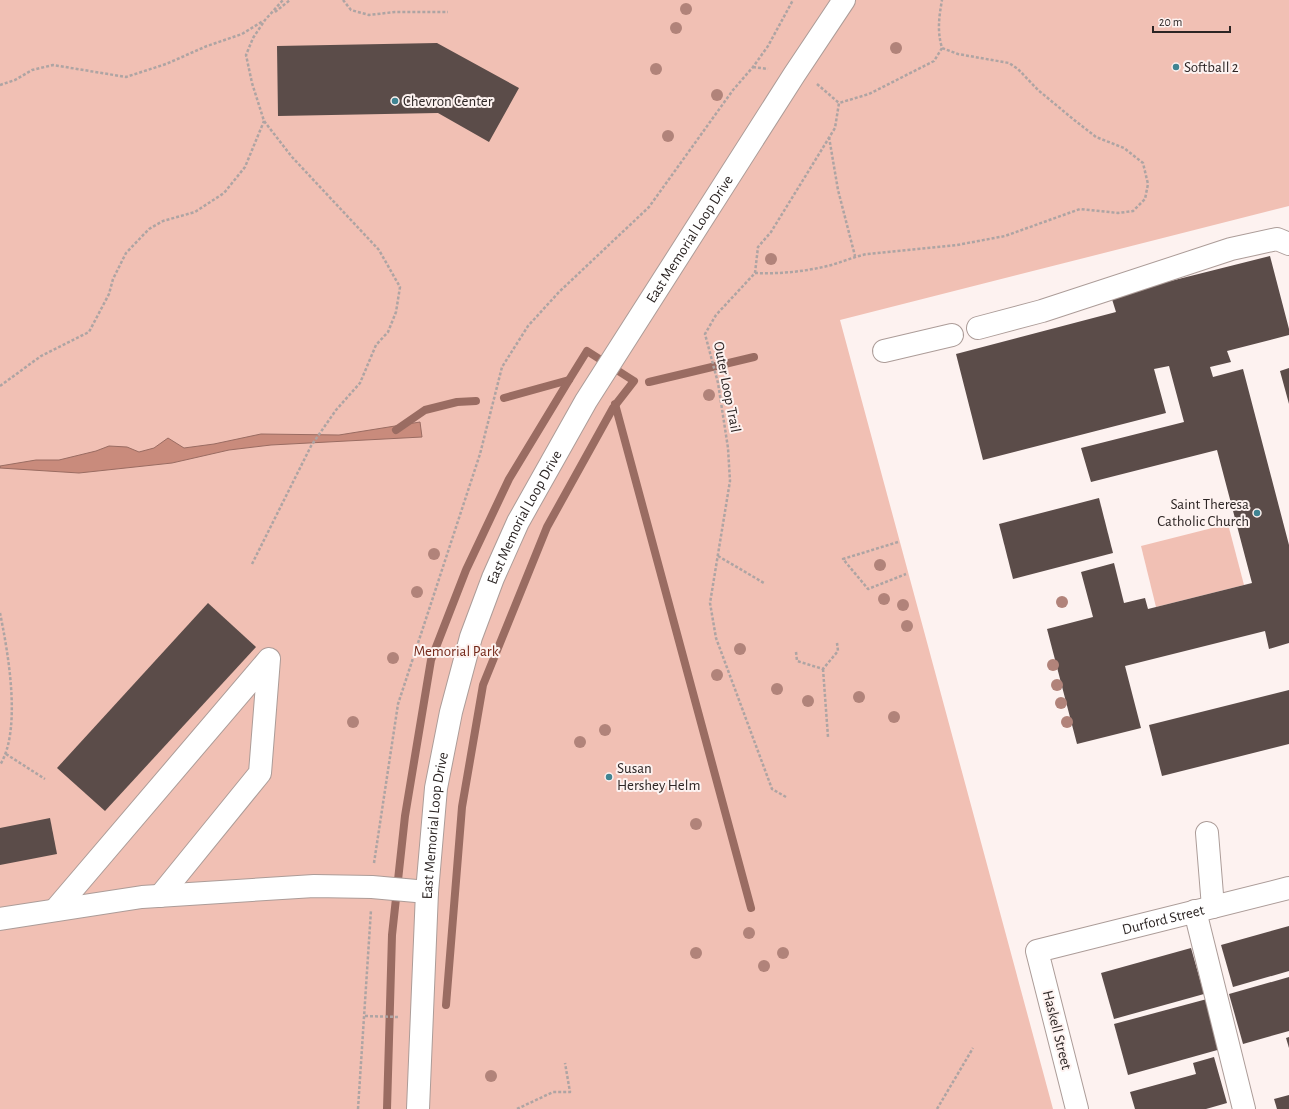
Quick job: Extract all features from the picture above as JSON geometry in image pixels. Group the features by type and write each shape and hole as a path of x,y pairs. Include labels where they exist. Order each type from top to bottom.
{"street":[{"name":"East Memorial Loop Drive","path":"418,1109 427,892 436,788 451,712 471,637 493,578 518,522 586,401 794,75 844,0"},
{"path":"978,328 1042,311 1231,249 1277,239 1289,244"},
{"path":"884,351 952,335"},
{"path":"55,910 269,659 260,773 160,896"},
{"path":"1207,834 1204,909 1244,1109"},
{"path":"0,919 142,897 314,886 372,887 427,892"},
{"name":"Durford Street","path":"1036,951 1289,888"},
{"name":"Haskell Street","path":"1036,951 1077,1109"}],"path":[{"path":"252,564 311,446 336,410 360,383 376,345 388,332 396,312 400,287 379,250 292,157 264,121 252,83 246,55 253,38 265,20 283,0"},
{"path":"0,85 15,80 32,70 53,65 126,77 166,64 206,46 242,34 265,20 290,0"},
{"path":"343,0 351,10 369,15 395,12 448,12"},
{"path":"768,46 793,0"},
{"path":"942,0 938,23 938,36 942,48"},
{"path":"839,103 869,94 934,61 942,48"},
{"path":"839,103 835,128 772,232 758,247 755,273 771,274 823,267 855,256 957,245 1005,236 1080,209 1118,213 1133,211 1145,199 1148,184 1143,163 1124,148 1096,137 1038,90 1018,69 1009,63 958,54 942,48"},
{"path":"817,83 839,103"},
{"path":"0,386 41,356 89,332 109,294 113,279 126,252 149,229 163,221 195,212 224,193 245,167 264,121"},
{"path":"829,137 838,190 855,256"},
{"name":"Outer Loop Trail","path":"755,273 716,315 705,334 718,383 728,448 730,481 710,603 716,638 758,755 772,789 786,796"},
{"path":"898,542 843,559 868,589 906,574"},
{"path":"718,556 764,583"},
{"path":"0,613 9,670 13,712 6,754 0,765"},
{"path":"828,737 822,669 838,651 837,643"},
{"path":"796,652 797,662 822,669"},
{"path":"6,754 44,779"},
{"path":"365,1016 422,1018"},
{"path":"937,1109 972,1048"},
{"path":"517,1109 553,1092 570,1092 565,1063"}],"green space":[{"name":"Memorial Park","path":"0,0 1289,0 1289,206 840,320 1053,1109 0,1109"},
{"path":"1228,524 1244,585 1156,607 1141,546"}],"shaded area":[{"path":"420,422 422,437 271,445 229,450 172,463 79,473 0,468 0,466 36,460 59,460 96,451 109,446 127,447 139,452 154,448 168,438 184,448 214,444 261,434 339,435"}],"building":[{"name":"Chevron Center","path":"437,43 519,88 489,142 438,113 278,116 277,46"},
{"name":"Saint Theresa Catholic Church","path":"1270,256 1289,329 1289,335 1227,351 1231,362 1210,367 1213,377 1243,369 1289,545 1289,643 1269,649 1265,631 1125,666 1141,728 1077,744 1047,629 1093,617 1081,572 1114,563 1124,603 1145,598 1148,609 1252,583 1217,450 1091,482 1081,448 1184,422 1169,366 1154,369 1166,413 983,460 956,354 1116,312 1111,296"},
{"path":"1289,368 1289,404 1280,371"},
{"path":"1099,498 1113,553 1013,579 999,524"},
{"path":"208,603 256,647 105,811 57,768"},
{"path":"1289,690 1289,744 1162,776 1149,725"},
{"path":"50,818 57,854 0,865 0,828"},
{"path":"1289,926 1289,971 1233,987 1221,945"},
{"path":"1191,948 1204,994 1114,1019 1101,973"},
{"path":"1289,977 1289,1031 1243,1044 1229,994"},
{"path":"1207,999 1221,1049 1128,1075 1114,1024"},
{"path":"1289,1037 1289,1048 1286,1038"},
{"path":"1214,1057 1227,1103 1206,1109 1135,1109 1130,1092 1196,1074 1193,1063"},
{"path":"1289,1095 1289,1109 1277,1109 1274,1099"}],"waterway":[{"path":"446,1005 462,807 483,685 547,527 613,408 634,381 587,351 569,380 504,398"},
{"path":"649,382 754,357"},
{"path":"387,1109 392,935 405,816 431,660 466,570 509,479 569,380"},
{"path":"396,430 425,410 457,402 476,401"},
{"path":"615,404 751,908"}],"place":[{"name":"Softball 2","path":"1176,67"},
{"name":"Chevron Center","path":"395,101"},
{"name":"Saint Theresa Catholic Church","path":"1257,513"},
{"name":"Susan Hershey Helm","path":"609,777"}]}
